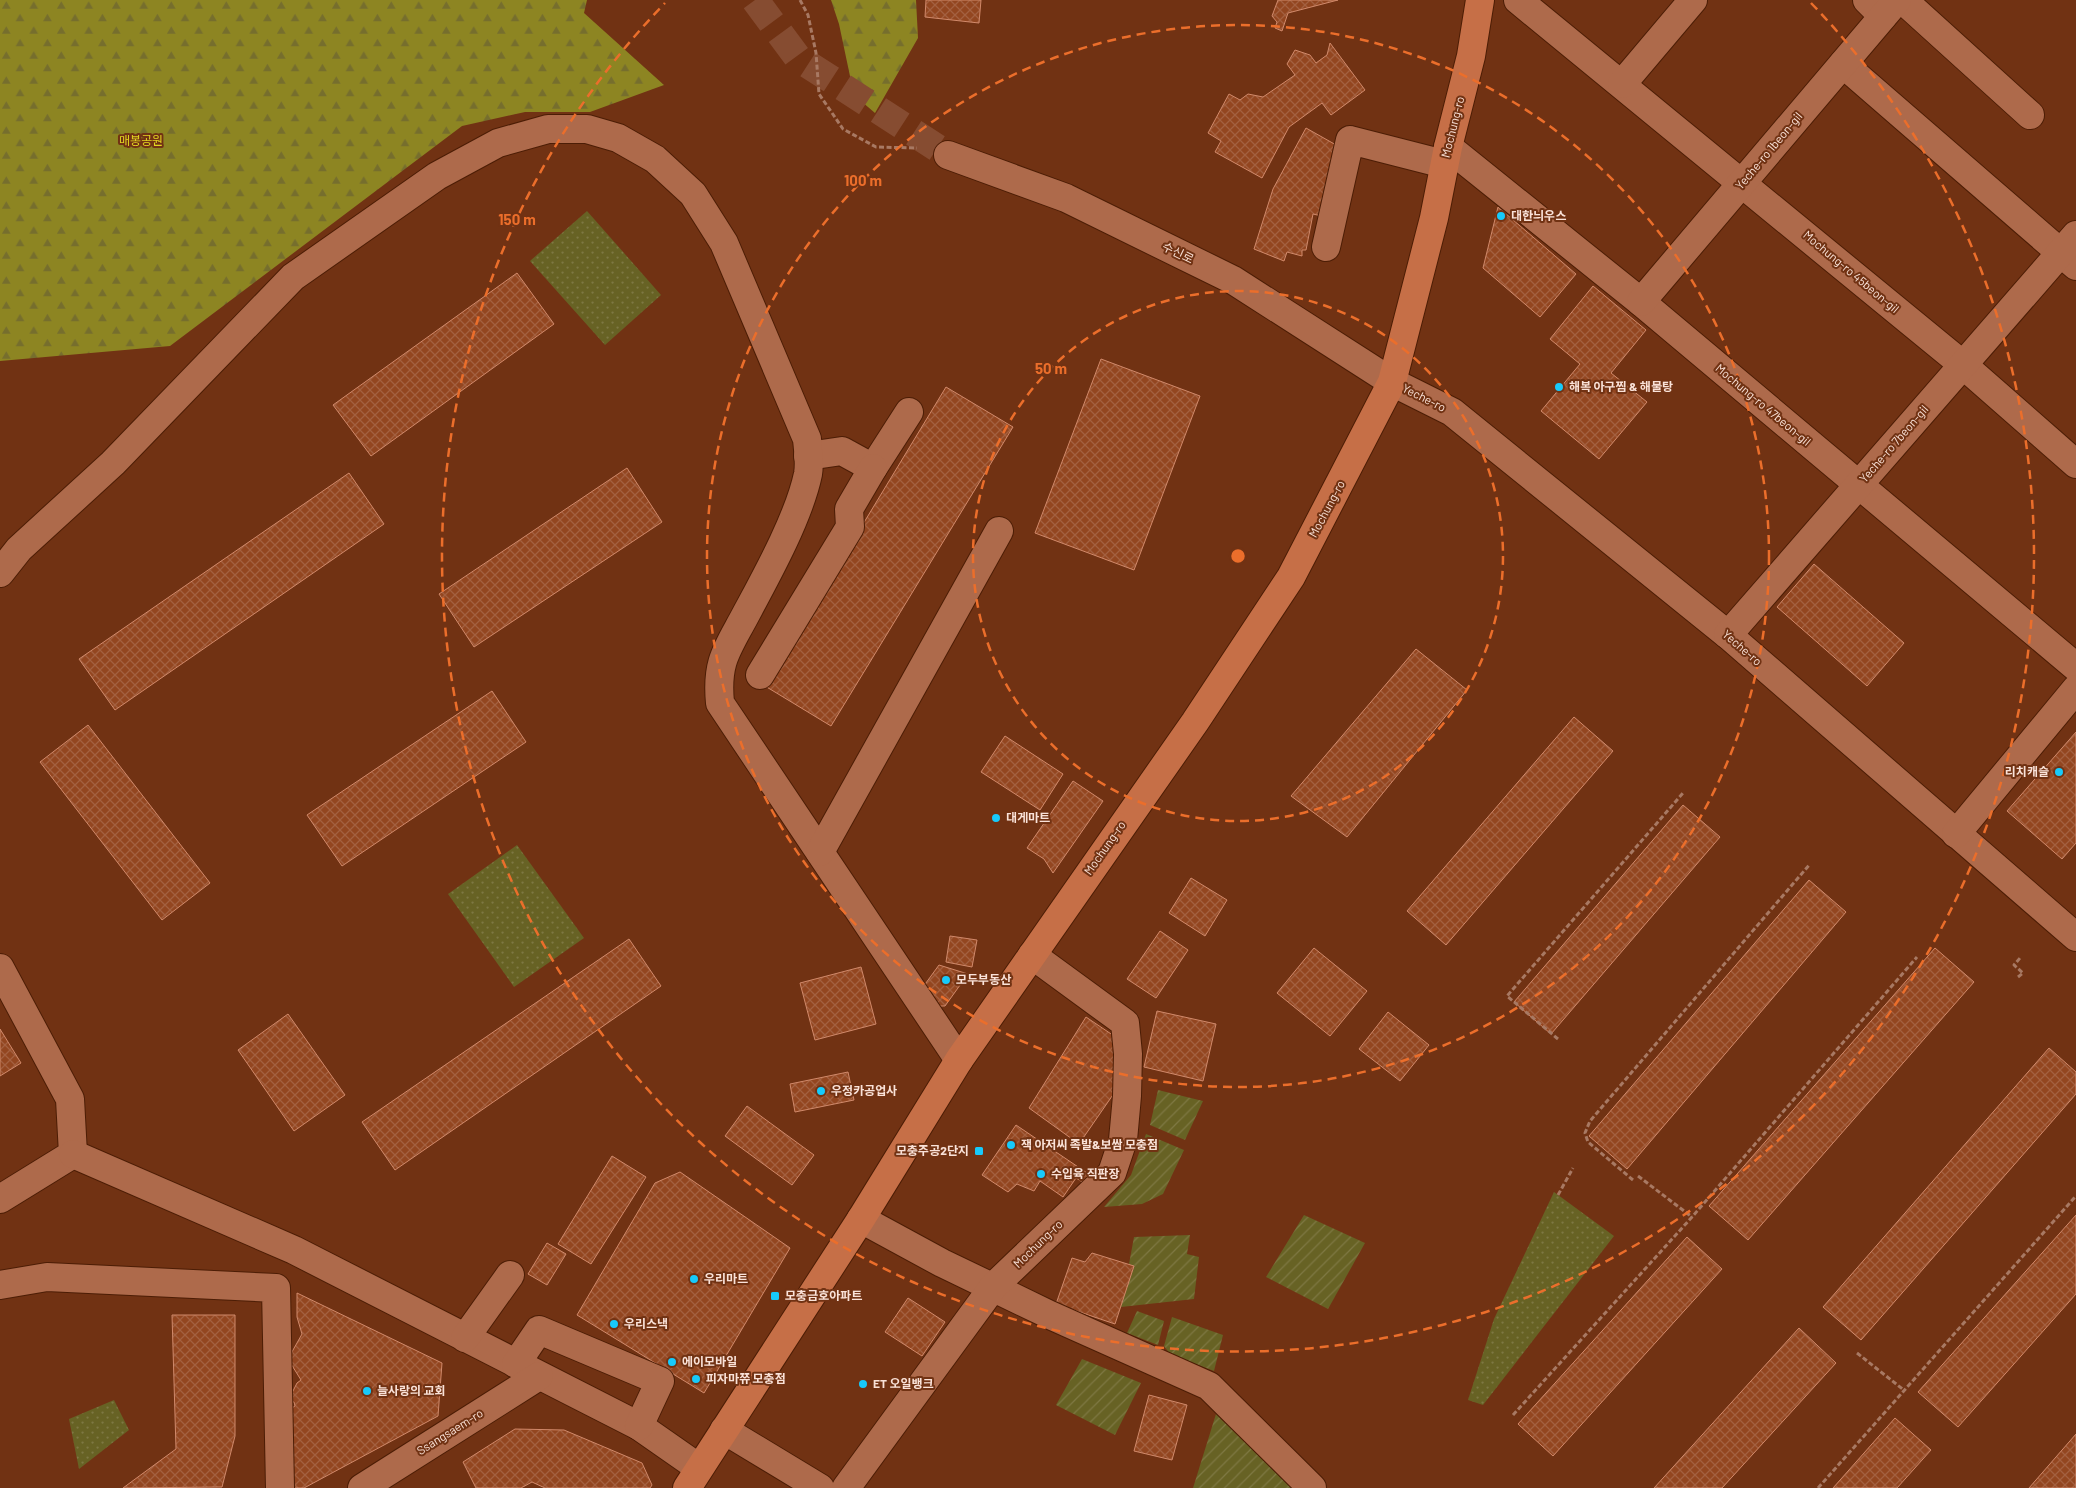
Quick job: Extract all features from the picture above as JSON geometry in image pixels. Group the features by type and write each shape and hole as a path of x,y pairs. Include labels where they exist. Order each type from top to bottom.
{"main road":[{"name":"Mochung-ro","path":"692,1479 862,1219 959,1060 1195,722 1291,577 1392,382 1434,218 1446,155 1471,56 1480,0"}],"street":[{"name":"Mochung-ro 45beon-gil","path":"1518,0 1962,364 2076,464"},
{"path":"1622,84 1693,0"},
{"path":"1887,4 2030,115"},
{"name":"Yeche-ro 1beon-gil","path":"1641,302 1842,64 1887,4"},
{"name":"Yeche-ro 7beon-gil","path":"1728,635 1962,364 2071,251 1842,64"},
{"path":"0,573 19,549 113,463 293,277 437,176 498,143 548,129 587,129 618,138 656,159 693,194 724,243 807,439 809,472 797,510 747,613 724,654 718,680 720,704 959,1060"},
{"path":"1326,247 1350,140 1446,155"},
{"name":"수신로","path":"938,151 1066,198 1233,280 1392,382"},
{"name":"Mochung-ro 47beon-gil","path":"1446,155 1641,302 2076,666"},
{"name":"Yeche-ro","path":"1392,382 1452,412 1728,635 2076,937"},
{"path":"760,675 850,526 849,508 909,412"},
{"path":"808,456 842,451 873,468"},
{"path":"820,852 1000,531"},
{"path":"1956,834 2076,689"},
{"name":"Mochung-ro","path":"846,1488 993,1287 1112,1173 1123,1140 1128,1054 1125,1023 1032,955"},
{"path":"0,968 70,1099 73,1154"},
{"path":"0,1199 73,1154"},
{"path":"73,1154 294,1250 640,1426 692,1463 692,1479"},
{"path":"862,1219 993,1287 1208,1386 1312,1488"},
{"path":"465,1338 510,1275"},
{"path":"0,1285 47,1277 276,1288 280,1488"},
{"path":"528,1370 539,1330 660,1381 640,1426"},
{"name":"Ssangsaem-ro","path":"362,1488 528,1370"},
{"path":"724,1430 820,1488"}],"path":[{"path":"800,0 808,15 816,53 819,94 843,129 876,147 938,151"},
{"path":"1558,1038 1507,996 1683,793"},
{"path":"1633,1180 1588,1142 1585,1133 1590,1121 1810,864"},
{"path":"1514,1415 1692,1217 1917,957"},
{"path":"2018,977 2023,973 2014,965 2020,958"},
{"path":"1558,1196 1573,1168"},
{"path":"1638,1176 1692,1217"},
{"path":"1818,1488 2076,1196"},
{"path":"1857,1353 1904,1390"}],"shaded area":[{"path":"587,211 661,295 605,345 530,261"},
{"path":"517,845 584,938 514,987 448,894"},
{"path":"1158,1090 1203,1101 1185,1140 1150,1125"},
{"path":"1146,1134 1184,1150 1163,1194 1142,1204 1104,1207 1131,1175"},
{"path":"1554,1192 1614,1236 1483,1405 1468,1400 1494,1319"},
{"path":"1304,1215 1365,1243 1328,1309 1266,1277"},
{"path":"1190,1235 1187,1254 1199,1257 1194,1299 1121,1307 1134,1237"},
{"path":"1137,1311 1164,1321 1158,1345 1127,1333"},
{"path":"1172,1317 1223,1335 1214,1371 1170,1354 1164,1346"},
{"path":"1082,1359 1141,1383 1115,1435 1056,1405"},
{"path":"114,1400 129,1430 79,1469 69,1419"},
{"path":"1216,1414 1292,1488 1193,1488"}],"green space":[{"name":"매봉공원","path":"0,0 587,0 584,13 664,85 590,112 525,112 462,126 170,346 0,361"},
{"path":"831,0 916,0 918,38 875,113 854,95 839,24"}],"building":[{"path":"926,0 981,0 979,23 925,17"},
{"path":"1278,0 1338,0 1288,13 1282,31 1275,28 1277,22 1272,16"},
{"path":"1330,43 1365,90 1331,115 1322,103 1289,127 1262,178 1215,152 1221,141 1208,133 1229,94 1240,100 1248,94 1263,97 1295,75 1287,64 1295,50 1310,55 1316,63 1327,55"},
{"path":"1306,128 1345,150 1326,217 1313,214 1306,250 1302,250 1302,256 1287,252 1284,261 1254,249 1273,189"},
{"path":"1498,207 1576,274 1540,317 1483,268"},
{"path":"517,273 554,324 371,456 333,405"},
{"path":"1593,286 1646,330 1611,373 1647,402 1599,459 1541,411 1580,364 1550,339"},
{"path":"1101,359 1200,396 1134,570 1035,533"},
{"path":"946,387 1013,427 831,726 765,686"},
{"path":"627,468 662,522 474,647 439,594"},
{"path":"349,473 384,524 115,710 79,659"},
{"path":"1814,564 1904,643 1867,686 1777,607"},
{"path":"1416,649 1467,690 1347,837 1291,796"},
{"path":"492,691 526,742 342,866 307,815"},
{"path":"1574,717 1613,751 1446,945 1407,911"},
{"path":"88,725 210,883 162,920 40,762"},
{"name":"리치캐슬","path":"2076,732 2076,843 2062,859 2007,811"},
{"path":"1005,736 1063,774 1040,810 981,772"},
{"path":"1073,781 1103,801 1053,873 1044,859 1027,848"},
{"path":"1683,805 1720,837 1551,1034 1514,1002"},
{"path":"1191,878 1227,900 1205,936 1169,913"},
{"path":"1809,880 1846,912 1627,1169 1589,1136"},
{"path":"1160,931 1188,950 1156,998 1127,979"},
{"path":"950,936 977,940 972,967 946,962"},
{"path":"629,939 661,986 395,1170 362,1122"},
{"path":"1314,948 1367,991 1330,1036 1277,993"},
{"path":"1935,948 1974,982 1748,1240 1709,1206"},
{"name":"모두부동산","path":"939,965 968,974 945,1006 929,1006 923,987"},
{"path":"861,967 876,1024 815,1040 800,983"},
{"path":"1157,1011 1216,1024 1203,1081 1144,1067"},
{"path":"1388,1012 1429,1045 1400,1081 1359,1049"},
{"path":"288,1014 345,1095 294,1131 238,1050"},
{"path":"1086,1017 1120,1040 1119,1086 1079,1144 1029,1108"},
{"path":"0,1029 21,1063 0,1076"},
{"path":"2049,1048 2076,1072 2076,1094 1861,1340 1823,1307"},
{"path":"848,1072 854,1100 795,1112 790,1084"},
{"path":"747,1106 814,1155 792,1185 725,1136"},
{"path":"1016,1125 1090,1175 1084,1183 1076,1178 1063,1197 1040,1181 1034,1191 1017,1184 1008,1192 982,1175"},
{"path":"612,1156 646,1177 591,1264 558,1244"},
{"path":"680,1172 790,1248 704,1393 577,1315 655,1183"},
{"path":"2076,1215 2076,1294 1958,1427 1918,1392"},
{"path":"1687,1237 1722,1269 1553,1456 1518,1424"},
{"path":"547,1243 566,1254 547,1285 528,1274"},
{"path":"1092,1253 1134,1266 1115,1324 1056,1304 1072,1258 1085,1262"},
{"name":"늘사랑의 교회","path":"297,1293 442,1363 438,1416 304,1488 283,1488 287,1411 295,1406 294,1402 288,1401 297,1383 301,1380 288,1359 302,1334 297,1317"},
{"path":"908,1298 945,1322 922,1356 885,1332"},
{"path":"172,1315 235,1315 235,1436 222,1487 123,1488 176,1449"},
{"path":"1799,1328 1836,1363 1722,1488 1654,1488"},
{"path":"1149,1395 1187,1405 1172,1460 1134,1451"},
{"path":"1895,1418 1931,1450 1897,1488 1833,1488"},
{"path":"515,1429 564,1430 642,1463 652,1485 650,1488 545,1488 532,1482 521,1488 476,1488 463,1462"},
{"path":"2076,1434 2076,1488 2029,1488"}],"tunnel":[{"path":"755,0 798,58 948,155"}],"place":[{"name":"대한늬우스","path":"1501,216"},
{"name":"해복 아구찜 & 해물탕","path":"1559,387"},
{"name":"리치캐슬","path":"2059,772"},
{"name":"대게마트","path":"996,818"},
{"name":"모두부동산","path":"946,980"},
{"name":"우정카공업사","path":"821,1091"},
{"name":"잭 아저씨 족발&보쌈 모충점","path":"1011,1145"},
{"name":"모충주공2단지","path":"979,1151"},
{"name":"수입육 직판장","path":"1041,1174"},
{"name":"우리마트","path":"694,1279"},
{"name":"모충금호아파트","path":"775,1296"},
{"name":"우리스낵","path":"614,1324"},
{"name":"에이모바일","path":"672,1362"},
{"name":"피자마쮸 모충점","path":"696,1379"},
{"name":"ET 오일뱅크","path":"863,1384"},
{"name":"늘사랑의 교회","path":"367,1391"}]}
